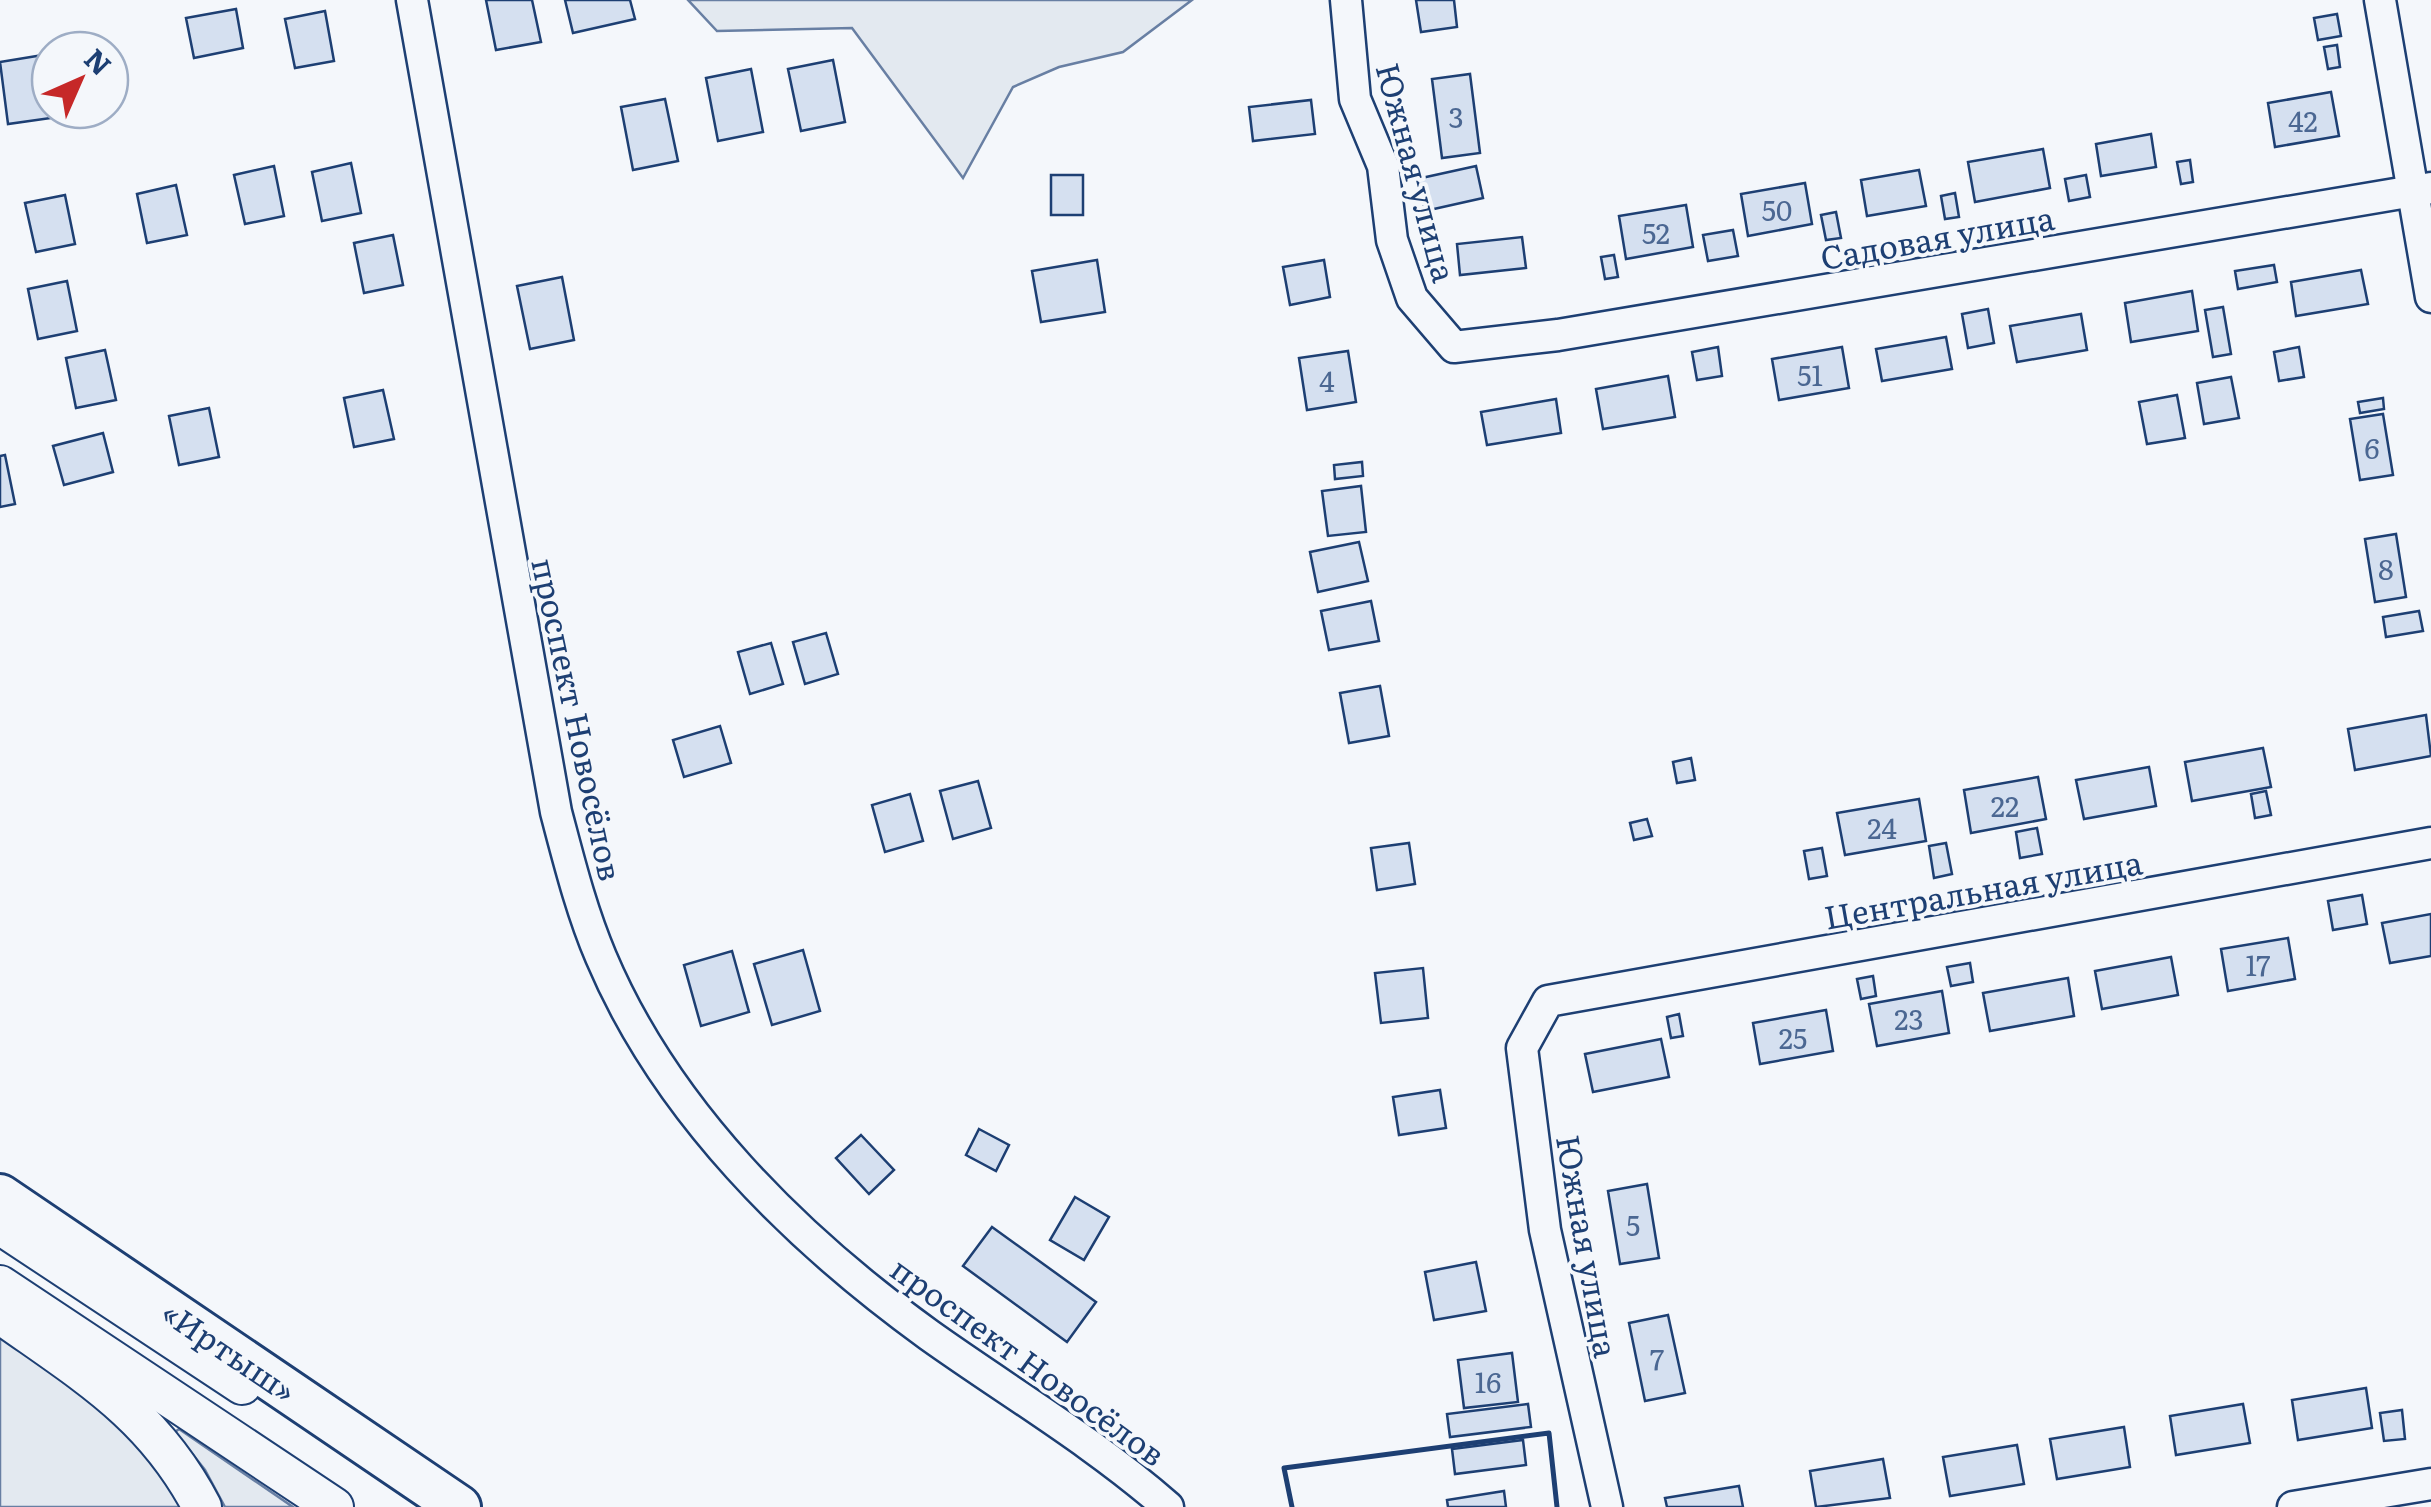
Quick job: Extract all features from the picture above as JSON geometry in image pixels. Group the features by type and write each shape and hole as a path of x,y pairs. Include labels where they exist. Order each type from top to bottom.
{"highway":[{"name":"«Иртыш»","path":"0,1196 459,1507"}],"main road":[{"path":"0,1225 428,1507"},
{"path":"0,1285 334,1507"},
{"path":"0,1313 139,1417 168,1450 202,1507"}],"street":[{"name":"проспект Новосёлов","path":"412,0 556,812 576,888 601,957 632,1019 670,1080 718,1144 846,1269 928,1334 1063,1425 1168,1507"},
{"name":"Южная улица","path":"1346,0 1355,98 1383,166 1392,240 1412,298 1454,347"},
{"path":"2380,0 2422,190 2431,297"},
{"name":"Садовая улица","path":"1454,347 1558,335 2422,190"},
{"name":"Центральная улица","path":"1548,1001 2431,843"},
{"name":"Южная улица","path":"1548,1001 1522,1048 1545,1230 1607,1507"},
{"path":"2293,1507 2431,1484"}],"shaded area":[{"path":"688,0 1192,0 1123,52 1059,67 1013,87 963,178 852,28 717,31"},
{"path":"0,1331 132,1430 183,1507 0,1507"},
{"path":"179,1429 293,1507 225,1507 205,1470 175,1432"}],"building":[{"path":"486,0 532,0 541,42 496,50"},
{"path":"565,0 630,0 635,19 573,33"},
{"path":"1416,0 1454,0 1457,27 1421,32"},
{"path":"236,9 243,48 194,58 186,18"},
{"path":"325,11 334,61 295,68 285,19"},
{"path":"2337,14 2341,36 2318,40 2314,18"},
{"path":"2337,45 2340,67 2328,69 2324,47"},
{"path":"30,57 30,121 8,124 0,62"},
{"path":"833,60 845,122 801,131 788,69"},
{"path":"751,69 763,132 718,141 706,78"},
{"path":"1470,74 1480,153 1442,158 1432,79"},
{"path":"2331,92 2339,136 2275,147 2268,103"},
{"path":"665,99 678,161 633,170 621,107"},
{"path":"1311,100 1315,134 1253,141 1249,107"},
{"path":"2151,134 2156,167 2101,176 2096,144"},
{"path":"2043,149 2050,188 1975,202 1968,162"},
{"path":"2190,160 2193,182 2181,184 2177,162"},
{"path":"351,163 361,213 322,221 312,172"},
{"path":"274,166 284,216 245,224 234,175"},
{"path":"1476,166 1483,198 1425,211 1417,179"},
{"path":"1919,170 1926,206 1867,216 1861,180"},
{"path":"1051,175 1083,175 1083,215 1051,215"},
{"path":"2086,175 2090,197 2069,201 2065,179"},
{"path":"1805,183 1812,224 1748,236 1741,194"},
{"path":"176,185 187,235 147,243 137,194"},
{"path":"1955,193 1959,217 1945,219 1941,196"},
{"path":"65,195 75,244 36,252 25,203"},
{"path":"1686,205 1693,247 1626,259 1619,216"},
{"path":"1836,212 1841,238 1826,240 1821,215"},
{"path":"1733,230 1738,256 1708,261 1703,235"},
{"path":"393,235 403,285 364,293 354,243"},
{"path":"1522,237 1526,268 1460,275 1457,244"},
{"path":"1614,255 1618,277 1605,279 1601,257"},
{"path":"1097,260 1105,312 1041,322 1032,271"},
{"path":"1324,260 1330,297 1290,305 1283,267"},
{"path":"2274,265 2277,282 2238,289 2235,271"},
{"path":"2361,270 2368,304 2296,316 2291,282"},
{"path":"562,277 574,340 530,349 517,286"},
{"path":"67,281 77,331 38,339 28,289"},
{"path":"2192,291 2198,331 2131,342 2125,303"},
{"path":"2223,307 2231,354 2213,357 2205,310"},
{"path":"1988,309 1994,343 1968,348 1962,314"},
{"path":"2081,314 2087,350 2017,362 2010,326"},
{"path":"1946,337 1952,369 1882,381 1876,349"},
{"path":"1718,347 1722,376 1697,380 1692,352"},
{"path":"1842,347 1849,388 1779,400 1772,359"},
{"path":"2299,347 2304,377 2279,381 2274,352"},
{"path":"105,350 116,400 76,408 66,358"},
{"path":"1348,351 1356,402 1307,410 1299,358"},
{"path":"1668,376 1675,417 1603,429 1596,389"},
{"path":"2231,377 2239,418 2204,424 2197,383"},
{"path":"383,390 394,439 354,447 344,398"},
{"path":"2177,395 2185,438 2147,444 2139,402"},
{"path":"2383,398 2384,409 2360,413 2358,402"},
{"path":"1556,399 1561,433 1487,445 1481,412"},
{"path":"209,408 219,457 179,465 169,416"},
{"path":"2383,414 2393,475 2360,480 2350,419"},
{"path":"103,433 113,472 64,485 53,446"},
{"path":"5,455 15,504 0,507 0,456"},
{"path":"1362,462 1363,476 1335,479 1334,465"},
{"path":"1361,486 1366,532 1328,536 1322,491"},
{"path":"2396,534 2406,597 2375,602 2365,539"},
{"path":"1359,542 1368,581 1318,592 1310,552"},
{"path":"1371,601 1379,641 1329,650 1321,611"},
{"path":"2419,611 2423,631 2386,637 2383,617"},
{"path":"826,633 838,674 805,684 793,642"},
{"path":"771,643 783,684 750,694 738,652"},
{"path":"1380,686 1389,736 1349,743 1340,693"},
{"path":"2426,715 2431,756 2355,770 2348,729"},
{"path":"720,726 731,763 684,777 673,740"},
{"path":"2263,748 2271,787 2192,801 2185,762"},
{"path":"1691,758 1695,780 1677,783 1673,762"},
{"path":"2149,767 2156,806 2084,819 2076,780"},
{"path":"2038,777 2046,819 1971,833 1964,790"},
{"path":"978,781 991,828 953,839 940,791"},
{"path":"2266,791 2271,815 2255,818 2251,794"},
{"path":"910,794 923,841 885,852 872,805"},
{"path":"1919,799 1926,841 1845,855 1837,813"},
{"path":"1647,819 1652,836 1634,840 1630,823"},
{"path":"2037,828 2042,854 2020,858 2016,832"},
{"path":"1409,843 1415,884 1377,890 1371,848"},
{"path":"1946,843 1952,874 1934,878 1929,846"},
{"path":"1822,848 1827,876 1809,879 1804,851"},
{"path":"2362,895 2367,924 2333,930 2328,901"},
{"path":"2431,914 2431,956 2390,963 2382,923"},
{"path":"2288,938 2295,979 2228,991 2221,949"},
{"path":"803,950 820,1011 772,1025 754,964"},
{"path":"732,951 749,1012 701,1026 684,965"},
{"path":"2171,957 2178,995 2102,1009 2095,971"},
{"path":"1970,963 1973,982 1951,986 1947,967"},
{"path":"1423,968 1428,1018 1381,1023 1375,973"},
{"path":"1873,976 1876,996 1861,999 1857,979"},
{"path":"2068,978 2074,1016 1990,1031 1983,993"},
{"path":"1942,991 1949,1033 1877,1046 1869,1004"},
{"path":"1826,1010 1833,1051 1760,1064 1753,1023"},
{"path":"1679,1014 1683,1036 1671,1038 1667,1017"},
{"path":"1661,1039 1669,1077 1593,1092 1585,1054"},
{"path":"1440,1090 1446,1128 1399,1135 1393,1097"},
{"path":"979,1129 1009,1145 996,1171 966,1155"},
{"path":"861,1135 894,1170 869,1194 836,1158"},
{"path":"1647,1184 1659,1258 1620,1264 1608,1191"},
{"path":"1075,1197 1109,1217 1084,1260 1050,1240"},
{"path":"992,1227 1096,1302 1067,1342 963,1266"},
{"path":"1476,1262 1486,1311 1434,1320 1425,1272"},
{"path":"1668,1315 1685,1393 1645,1401 1629,1323"},
{"path":"1512,1353 1518,1402 1464,1408 1458,1360"},
{"path":"2366,1388 2372,1428 2298,1440 2292,1400"},
{"path":"1528,1404 1531,1427 1450,1437 1447,1414"},
{"path":"2243,1404 2250,1443 2176,1455 2170,1416"},
{"path":"2402,1410 2405,1439 2384,1441 2380,1413"},
{"path":"2124,1427 2130,1467 2057,1479 2050,1439"},
{"path":"1523,1440 1526,1465 1455,1474 1452,1449"},
{"path":"2017,1445 2024,1484 1950,1496 1943,1457"},
{"path":"1883,1459 1890,1498 1816,1507 1810,1471"},
{"path":"1739,1486 1743,1507 1667,1507 1665,1498"},
{"path":"1504,1491 1506,1507 1448,1507 1447,1500"}],"wall":[{"path":"1292,1507 1284,1468 1549,1433 1557,1507"}]}
